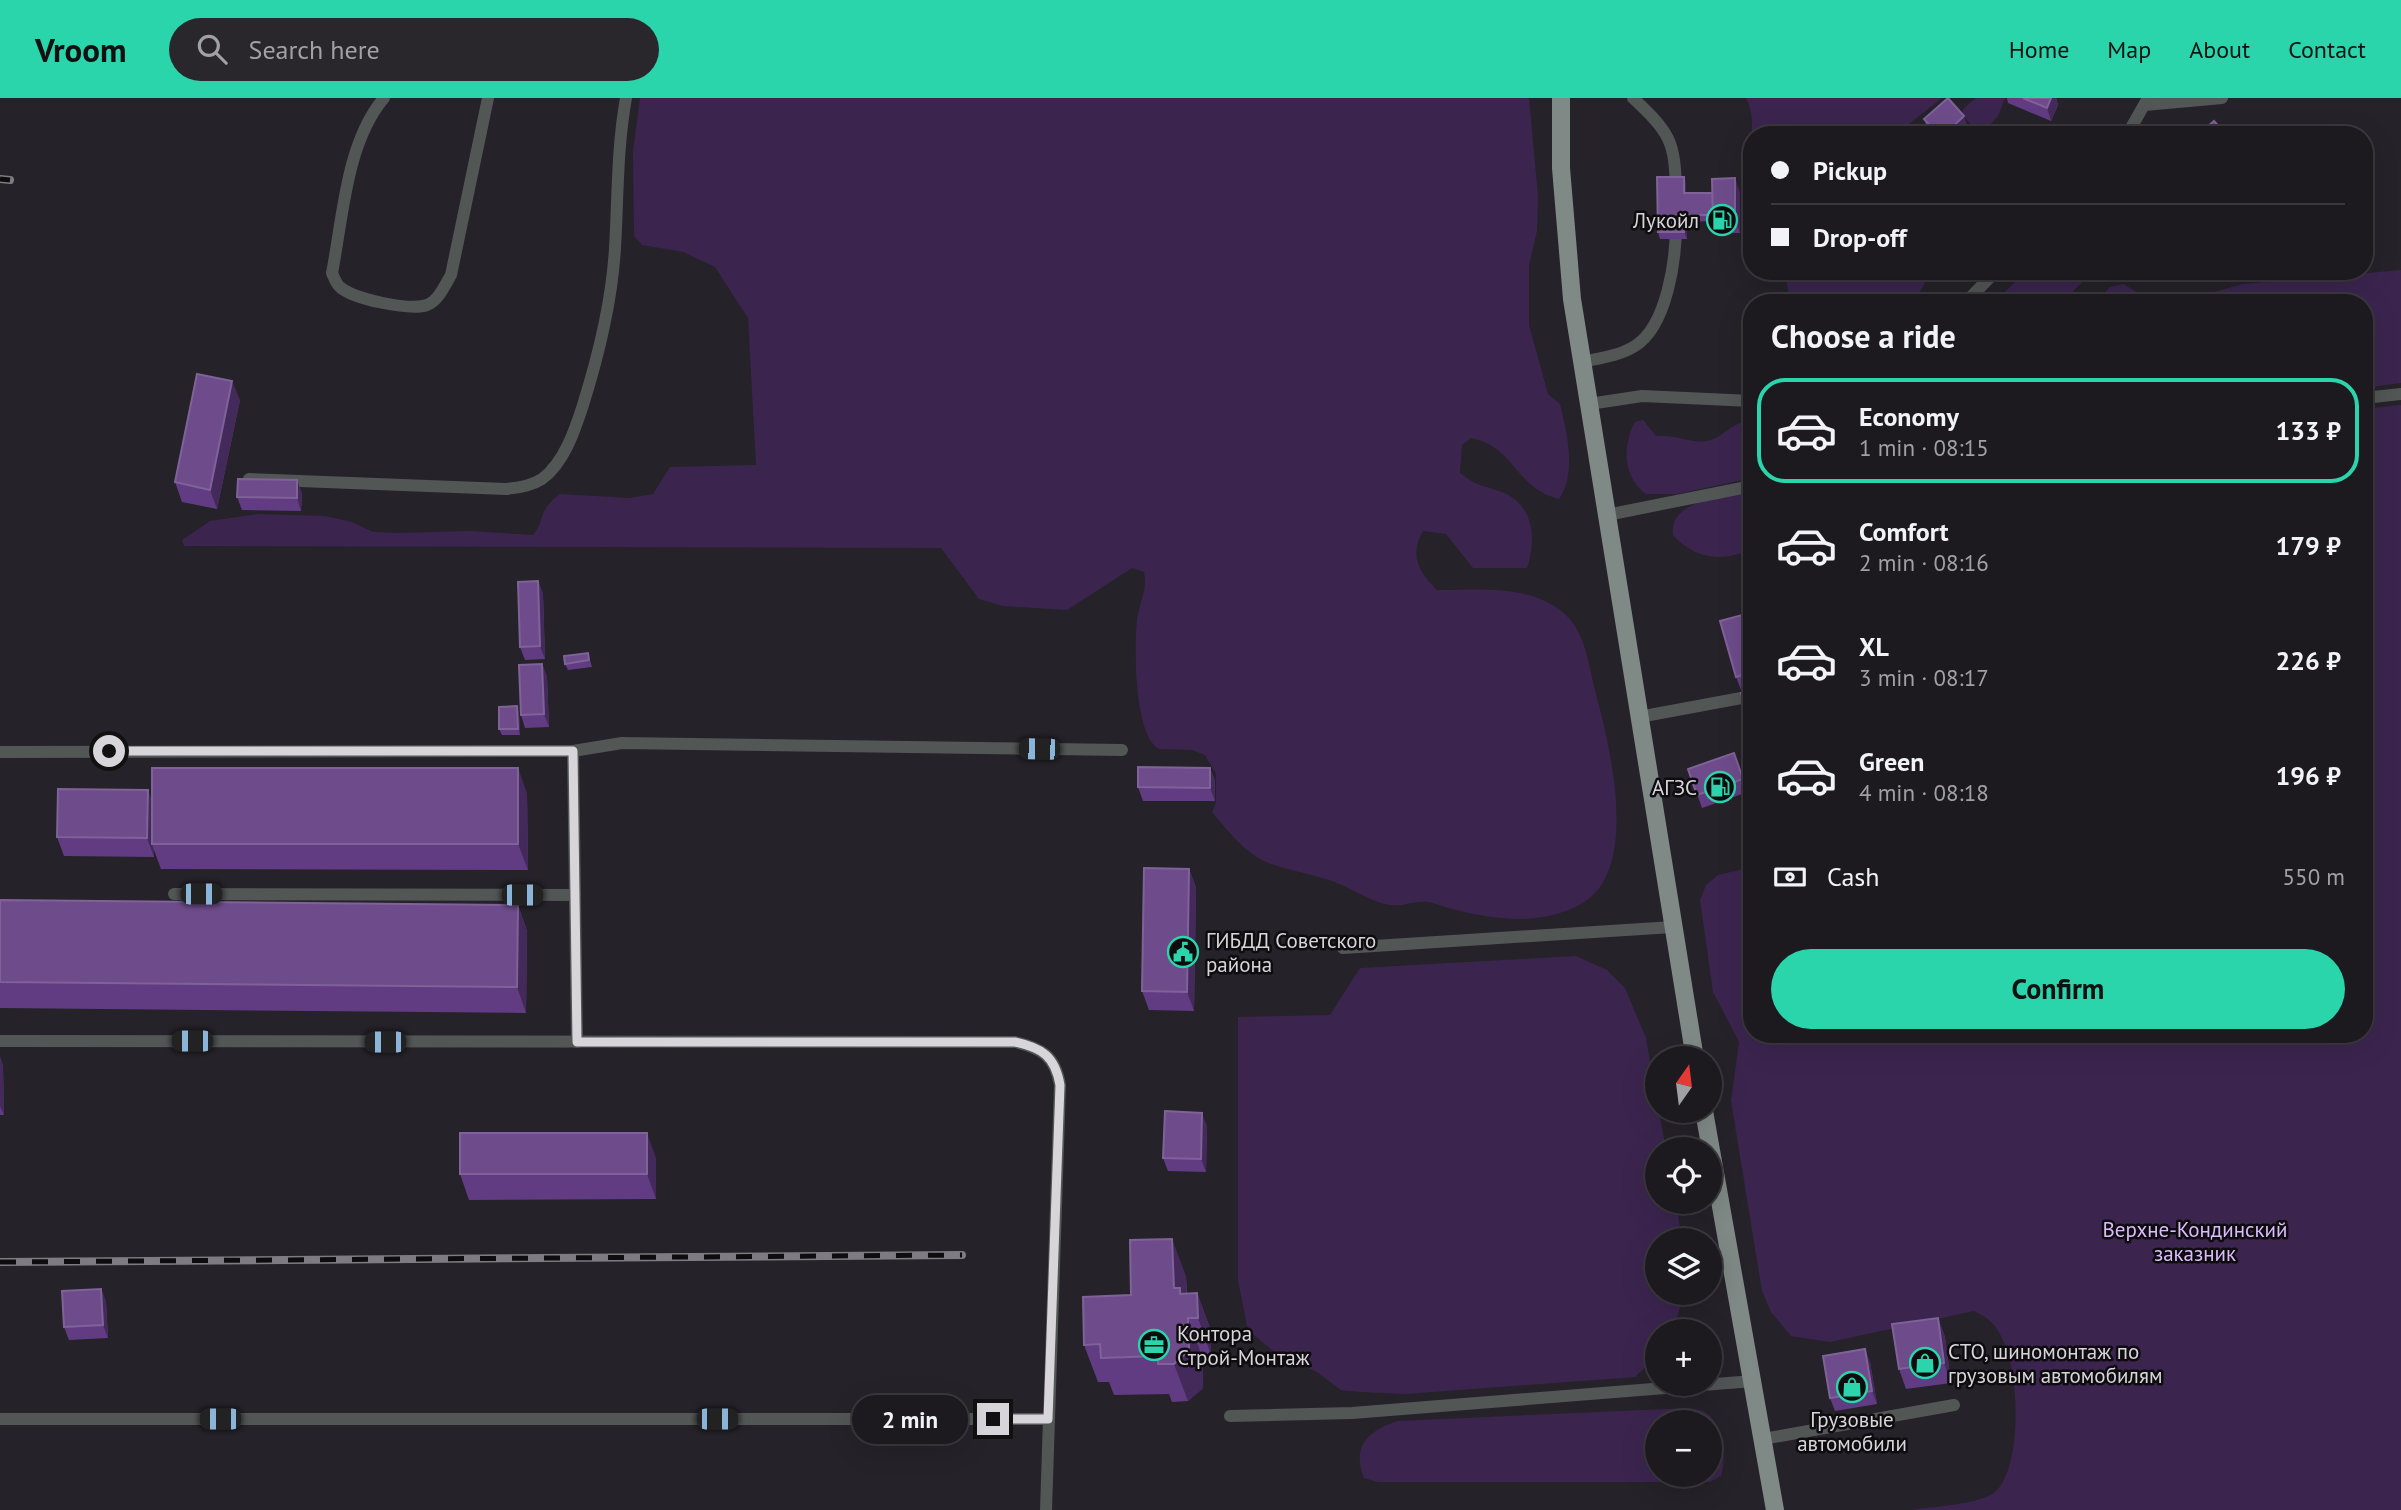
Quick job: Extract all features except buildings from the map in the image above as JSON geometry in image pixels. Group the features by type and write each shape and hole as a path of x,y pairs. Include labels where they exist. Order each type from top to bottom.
{"main road":[{"path":"1561,98 1564,215 1582,362 1693,1046"},
{"path":"1706,1124 1775,1510"}],"lane":[{"path":"384,98 364,130 349,182 332,273 339,286 355,297 401,305 427,305 442,293 451,275 488,98"},
{"path":"250,479 506,489 524,487 542,479 555,465 578,420 608,304 615,250 620,131 626,98"},
{"path":"1582,362 1615,355 1648,335 1668,288 1676,250 1675,160 1670,139 1660,124 1633,98"},
{"path":"2132,126 2146,102 2222,98"},
{"path":"1974,294 1987,280"},
{"path":"2373,397 2401,394"},
{"path":"1588,404 1642,396 1743,401"},
{"path":"1607,515 1743,488"},
{"path":"1639,718 1743,698"},
{"path":"0,752 573,751 622,743 1122,750"},
{"path":"573,751 577,1042"},
{"path":"174,894 575,895"},
{"path":"1343,948 1673,927"},
{"path":"0,1041 1015,1042 1037,1047 1048,1054 1058,1070 1060,1085 1046,1510"},
{"path":"1230,1416 1366,1412 1753,1381"},
{"path":"1763,1439 1954,1405"},
{"path":"0,1419 1048,1419"}],"green space":[{"path":"640,98 1529,98 1538,196 1537,231 1529,265 1529,325 1548,394 1560,404 1569,453 1568,477 1559,499 1544,494 1497,450 1471,438 1462,445 1460,473 1477,484 1504,493 1522,506 1532,536 1527,568 1473,568 1446,534 1423,531 1417,556 1425,577 1437,590 1485,589 1517,592 1532,596 1560,610 1575,626 1584,646 1613,772 1616,835 1611,864 1600,887 1581,904 1566,911 1534,918 1501,918 1427,902 1395,905 1383,903 1337,883 1258,858 1236,840 1212,812 1216,803 1216,774 1205,755 1192,750 1159,749 1151,741 1140,709 1137,689 1137,620 1145,579 1144,572 1132,568 1067,610 1003,606 979,599 941,548 184,546 182,540 210,521 258,514 325,516 352,522 373,532 470,531 533,535 547,506 560,494 630,498 653,494 670,467 756,465 748,318 715,267 683,252 642,245 634,236 633,152"},
{"path":"1746,98 1942,98 1906,126 1752,126"},
{"path":"1976,98 2005,98 1998,116 1989,126 1972,126 1962,114 1964,108"},
{"path":"2401,270 2401,383 2373,387 2373,294 2206,294 2243,284 2288,280 2373,280 2373,272"},
{"path":"1786,280 1927,280 1918,294 1789,294"},
{"path":"2017,280 2085,280 2072,294 2003,294"},
{"path":"2123,284 2140,294 2103,294 2110,287"},
{"name":"Верхне-Кондинский заказник","path":"2401,405 2401,1510 1911,1510 1988,1496 1995,1492 2005,1478 2015,1434 2016,1408 2009,1357 2002,1337 1992,1323 1974,1311 1830,1342 1791,1336 1771,1312 1762,1291 1731,1101 1739,1042 1713,992 1700,900 1706,885 1718,875 1743,869 1743,1043 2373,1043 2373,408"},
{"path":"1643,420 1656,436 1702,442 1718,437 1743,422 1743,480 1677,494 1646,494 1633,479 1627,461 1628,441 1635,422"},
{"path":"1743,492 1743,552 1720,557 1700,554 1673,535 1674,523 1680,514 1689,507"},
{"path":"1576,956 1607,970 1625,988 1647,1046 1645,1046 1645,1124 1661,1124 1664,1137 1645,1137 1645,1214 1678,1214 1680,1228 1645,1228 1645,1305 1681,1305 1677,1319 1645,1319 1645,1367 1635,1377 1406,1394 1341,1390 1317,1372 1278,1355 1248,1330 1238,1281 1238,1017 1330,1015 1360,968"},
{"path":"1689,1408 1698,1410 1645,1410 1645,1482 1378,1482 1364,1478 1361,1448 1371,1435 1398,1421"},
{"path":"1722,1442 1724,1451 1722,1472"}],"railway":[{"path":"0,179 10,180"},
{"path":"0,1262 962,1255"}],"place":[{"name":"Лукойл","path":"1722,220"},
{"name":"АГЗС","path":"1720,787"},
{"name":"ГИБДД Советского района","path":"1183,952"},
{"name":"Контора Строй-Монтаж","path":"1154,1345"},
{"name":"СТО, шиномонтаж по грузовым автомобилям","path":"1925,1363"},
{"name":"Грузовые автомобили","path":"1852,1387"}],"route":[{"path":"109,751 573,751 577,1042 1015,1042 1037,1047 1048,1054 1058,1070 1060,1085 1048,1419 993,1419"}]}
